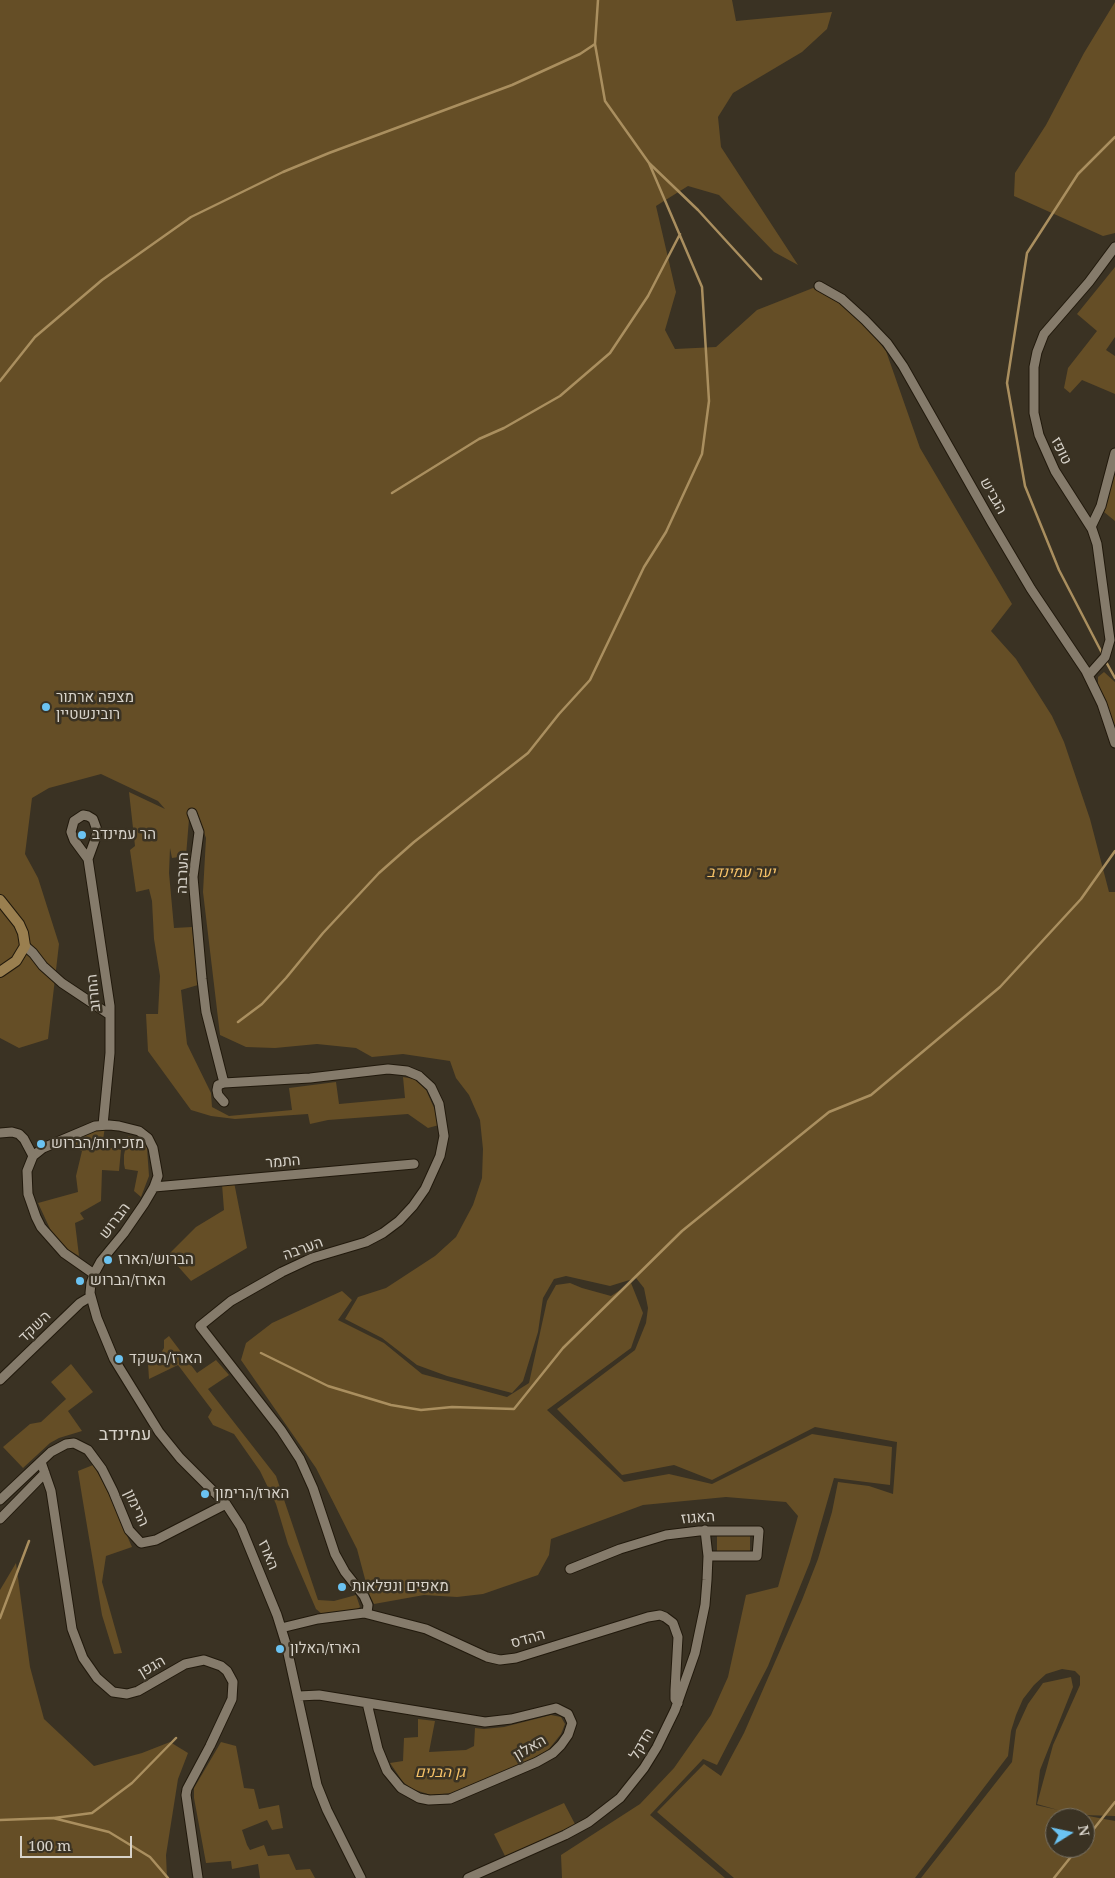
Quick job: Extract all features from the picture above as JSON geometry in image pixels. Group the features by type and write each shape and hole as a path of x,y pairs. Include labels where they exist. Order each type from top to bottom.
{"main road":[{"path":"0,900 19,924 25,946 16,961 0,972"}],"street":[{"name":"טופז","path":"1089,675 1105,656 1109,646 1110,634 1097,544 1091,527 1055,471 1041,442 1034,413 1034,367 1044,334 1089,282 1115,247"},
{"name":"הגביש","path":"819,286 842,299 865,320 887,343 904,366 1027,581 1089,675 1104,710 1115,743"},
{"path":"1091,527 1101,506 1115,453"},
{"name":"הערבה","path":"192,813 199,832 193,877 202,980 206,1012 224,1083"},
{"name":"החרוב","path":"88,859 108,988 110,1015 110,1053 103,1125"},
{"path":"25,946 62,983 110,1015"},
{"name":"הערבה","path":"224,1102 216,1090 218,1085 224,1083 310,1078 377,1070 399,1070 413,1073 425,1080 431,1087 438,1104 444,1136 440,1156 425,1189 399,1221 383,1233 366,1242 312,1258 282,1272 231,1301 200,1326 286,1437 300,1459 314,1488 336,1554 345,1572 366,1599 367,1614"},
{"name":"הברוש","path":"33,1156 44,1148 90,1128 103,1125 119,1126 140,1131 148,1138 153,1148 158,1172 154,1187 129,1226 101,1261 94,1274"},
{"path":"0,1133 12,1132 19,1134 24,1139 33,1156 28,1167 26,1180 28,1194 41,1227 55,1245 94,1274"},
{"name":"התמר","path":"154,1187 414,1164"},
{"name":"הארז","path":"94,1274 90,1286 90,1297 114,1359 152,1421 176,1454 226,1504 241,1526 282,1628 299,1696 308,1749 317,1785 324,1804 362,1878"},
{"name":"השקד","path":"0,1380 80,1303 90,1297"},
{"name":"הרימון","path":"41,1462 55,1450 66,1444 74,1443 88,1450 107,1479 129,1530 141,1543 156,1540 226,1504"},
{"path":"0,1500 41,1462"},
{"name":"הגפן","path":"41,1462 50,1491 72,1629 83,1658 97,1678 113,1692 127,1694 138,1692 185,1664 204,1660 221,1666 227,1671 233,1682 234,1693 232,1699 187,1789 186,1795 198,1878"},
{"path":"0,1519 45,1473"},
{"name":"הדקל","path":"468,1878 578,1829 610,1806 629,1788 644,1768 662,1738 678,1703 692,1663 706,1593 708,1556 705,1530"},
{"name":"האגוז","path":"570,1570 643,1541 678,1533 705,1530 759,1531 757,1556 708,1556"},
{"name":"ההדס","path":"282,1628 318,1619 367,1614 426,1629 487,1657 500,1660 516,1658 648,1617 665,1616 673,1622 678,1637 675,1690 675,1699 678,1703"},
{"name":"האלון","path":"299,1696 319,1694 488,1722 556,1708 568,1714 572,1719 572,1726 562,1745 553,1753 537,1762 455,1798 439,1801 429,1800 409,1794 401,1788 387,1771 378,1749 367,1703"}],"green space":[{"name":"יער עמינדב","path":"0,0 732,0 736,21 832,12 827,29 802,52 733,93 718,117 721,147 798,265 774,252 719,195 688,186 656,206 676,292 665,330 675,349 716,347 757,310 813,288 844,306 869,330 886,351 920,448 1012,604 991,631 1016,659 1052,716 1064,742 1090,819 1109,892 1115,892 1115,1816 1095,1815 1095,1808 1051,1808 1037,1804 1053,1745 1080,1685 1080,1676 1075,1671 1062,1669 1046,1674 1023,1699 1011,1731 1008,1756 915,1878 734,1878 657,1812 704,1764 721,1776 744,1733 802,1600 818,1559 832,1512 838,1482 869,1486 893,1494 897,1442 815,1427 712,1480 674,1465 622,1475 557,1409 635,1350 646,1323 648,1308 644,1288 636,1278 610,1286 566,1276 554,1279 543,1298 538,1332 523,1381 512,1393 447,1376 417,1365 382,1338 345,1319 358,1297 386,1288 435,1256 456,1237 473,1205 482,1178 483,1149 480,1120 469,1095 456,1078 450,1061 403,1054 372,1057 356,1048 317,1044 275,1048 246,1047 220,1035 203,892 206,838 202,827 195,817 189,819 186,856 172,858 170,848 169,873 174,928 192,927 198,985 181,990 187,1044 211,1093 212,1107 229,1116 292,1110 289,1088 336,1082 339,1104 405,1098 403,1077 414,1079 426,1090 439,1125 428,1128 408,1114 328,1120 310,1124 308,1114 235,1119 211,1116 191,1110 148,1051 146,1014 158,1014 160,976 149,889 136,892 130,850 135,846 129,792 165,809 158,801 101,774 49,788 32,798 25,854 38,878 59,944 48,1039 19,1048 0,1038"},
{"path":"1115,2 1115,233 1103,236 1014,196 1015,173 1046,125 1084,53"},
{"path":"1115,267 1115,337 1106,350 1115,356 1115,394 1082,380 1070,393 1064,388 1068,368 1097,331 1077,314"},
{"path":"1115,470 1115,521 1104,512"},
{"path":"1104,672 1115,682 1115,728 1098,685 1098,677"},
{"path":"101,1127 105,1127 102,1146 121,1150 119,1171 102,1170 101,1201 80,1213 84,1219 75,1223 79,1256 67,1249 52,1233 38,1203 78,1192 76,1176 82,1151 72,1147 72,1143"},
{"path":"128,1136 139,1138 147,1148 149,1176 141,1197 134,1191 138,1171 125,1169 124,1155"},
{"path":"234,1182 247,1248 191,1281 168,1255 196,1227 224,1210 222,1184"},
{"path":"570,1283 611,1296 631,1283 643,1313 631,1348 547,1410 624,1482 669,1474 712,1484 812,1434 892,1447 890,1485 834,1478 810,1562 768,1666 717,1765 703,1759 650,1815 725,1878 562,1878 561,1855 640,1804 674,1768 711,1715 728,1677 746,1595 778,1587 798,1516 786,1502 726,1497 643,1505 551,1539 549,1555 538,1575 483,1594 457,1597 424,1595 374,1604 369,1594 357,1549 316,1468 241,1360 246,1343 272,1323 342,1291 352,1300 338,1320 384,1343 422,1374 507,1397 529,1383 547,1301 556,1285"},
{"path":"169,1336 197,1373 216,1360 229,1375 208,1389 276,1476 318,1600 334,1601 356,1595 360,1607 356,1610 322,1614 316,1609 288,1544 276,1504 260,1471 234,1434 213,1425 208,1417 212,1410 178,1365 149,1379 148,1363 161,1353 164,1348 164,1340"},
{"path":"71,1364 93,1392 68,1411 82,1431 59,1438 50,1443 23,1468 3,1447 30,1424 41,1422 66,1399 51,1382"},
{"path":"93,1465 104,1483 132,1547 106,1556 102,1582 122,1653 114,1654 102,1615 78,1471"},
{"path":"717,1536 750,1536 750,1552 717,1551"},
{"path":"16,1563 30,1667 44,1719 94,1766 142,1753 170,1742 188,1753 178,1779 166,1855 167,1878 0,1878 0,1590"},
{"name":"יער עמינדב","path":"1071,1677 1073,1687 1040,1770 1036,1805 1049,1808 1045,1808 1045,1858 1095,1858 1095,1817 1115,1821 1115,1878 921,1878 1012,1762 1016,1730 1028,1704 1043,1683"},
{"name":"גן הבנים","path":"551,1715 561,1717 565,1724 561,1734 549,1749 524,1763 453,1793 431,1795 412,1789 403,1782 390,1763 403,1761 404,1738 418,1737 418,1719 435,1721 429,1752 466,1750 474,1746 475,1728 504,1727"},
{"path":"221,1742 236,1746 244,1788 254,1789 259,1809 279,1805 283,1828 272,1830 267,1820 242,1830 250,1850 264,1845 268,1856 289,1854 296,1870 310,1869 315,1878 260,1878 258,1864 232,1869 231,1861 206,1863 194,1798 194,1788"},
{"path":"564,1803 576,1826 506,1858 494,1834"}],"waterway":[{"path":"598,0 595,44 605,101 649,163 698,210 761,279"},
{"path":"0,381 35,337 102,280 191,217 283,172 512,85 580,54 595,44"},
{"path":"1103,655 1059,570 1025,486 1007,383 1027,253 1078,174 1115,137"},
{"path":"238,1022 262,1004 323,933 379,873 414,842 528,753 559,714 590,680 644,567 666,532 702,454 709,401 702,287 649,163"},
{"path":"392,493 479,439 504,428 560,396 610,353 648,296 680,234"},
{"path":"1105,660 1115,678"},
{"path":"261,1353 328,1386 391,1405 421,1410 452,1407 514,1409 563,1348 682,1231 829,1112 871,1095 1000,987 1081,899 1115,851"},
{"path":"0,1618 29,1541"},
{"path":"54,1818 92,1813 132,1783 176,1738"},
{"path":"1095,1827 1115,1802"},
{"path":"0,1820 53,1818 109,1832 150,1857 168,1878"},
{"path":"1054,1878 1070,1858"}],"place":[{"name":"מצפה ארתור רובינשטיין","path":"46,707"},
{"name":"הר עמינדב","path":"82,835"},
{"name":"מזכירות/הברוש","path":"41,1144"},
{"name":"הברוש/הארז","path":"108,1260"},
{"name":"הארז/הברוש","path":"80,1281"},
{"name":"הארז/השקד","path":"119,1359"},
{"name":"הארז/הרימון","path":"205,1494"},
{"name":"מאפים ונפלאות","path":"342,1587"},
{"name":"הארז/האלון","path":"280,1649"}],"district":[{"name":"עמינדב","path":"125,1435"}]}
